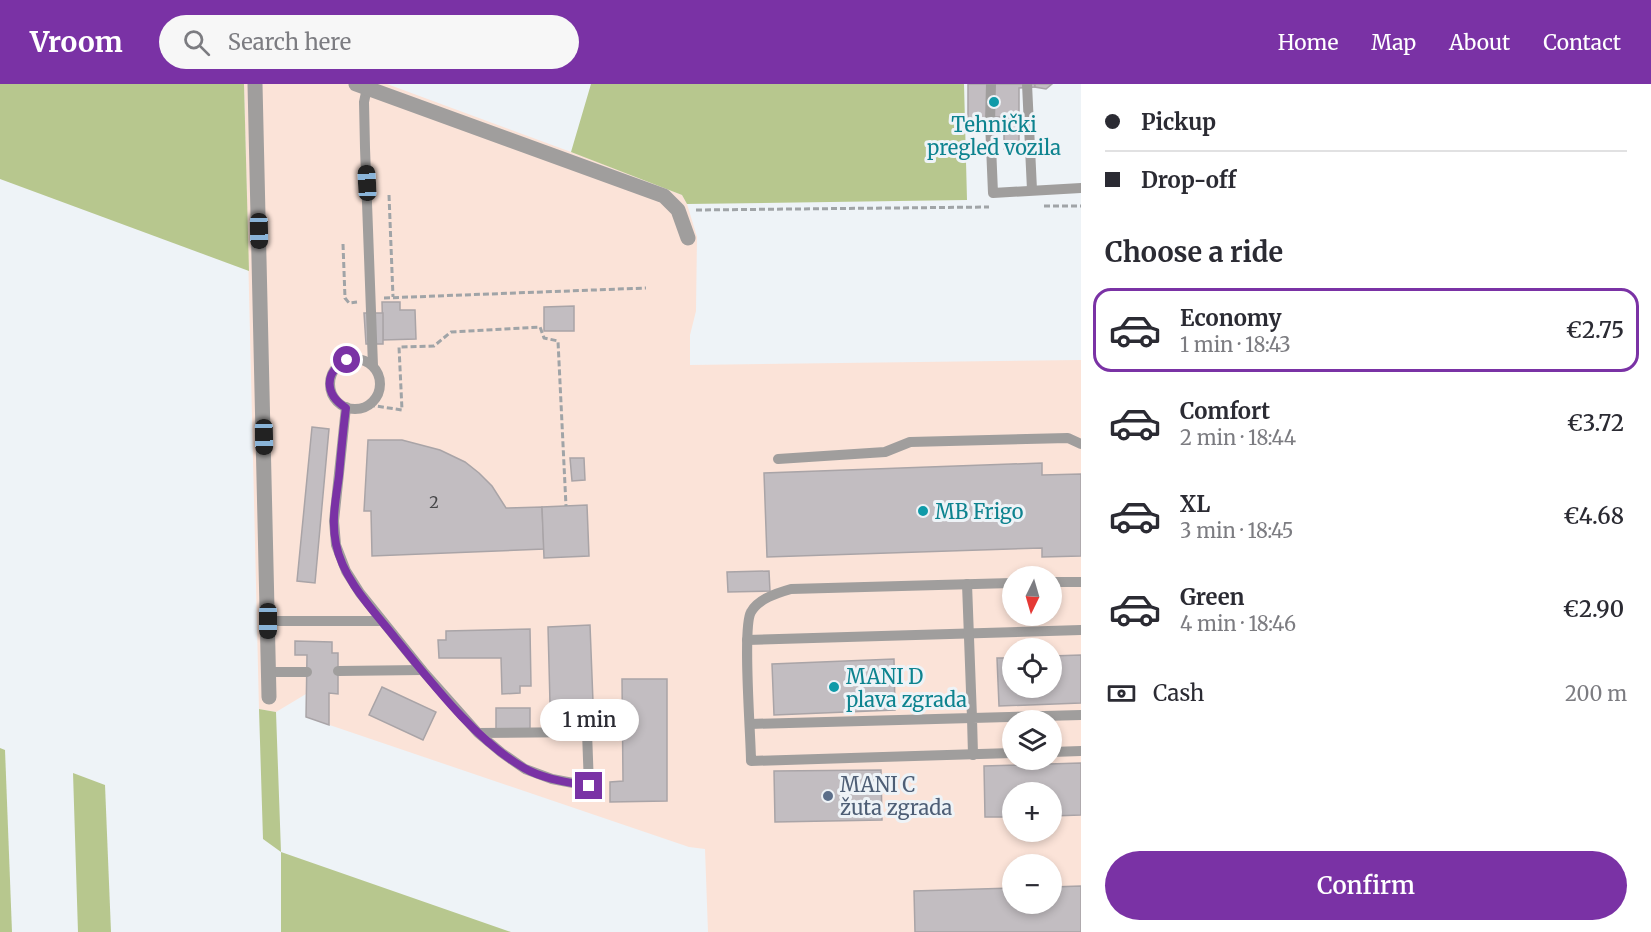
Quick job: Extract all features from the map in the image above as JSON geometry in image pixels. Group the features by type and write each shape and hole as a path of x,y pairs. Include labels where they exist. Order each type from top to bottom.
{"street":[{"path":"255,84 269,697"},
{"path":"362,86 663,196 678,210 688,238"}],"lane":[{"path":"991,84 993,193 1081,188"},
{"path":"1027,84 1032,190"},
{"path":"362,86 373,366"},
{"path":"354,358 373,366 380,382 379,391 369,405 361,408 346,408 333,397 330,389 331,375 335,368 354,358"},
{"path":"346,408 334,521 336,545 346,571 360,593 422,670 478,733 525,769 552,779 589,786 587,732 478,733"},
{"path":"778,459 885,452 910,441 1068,438 1081,444"},
{"path":"1062,582 1081,582"},
{"path":"1002,583 791,589 772,596 754,607 749,614 747,640 751,761 1002,753"},
{"path":"967,584 973,754"},
{"path":"268,621 382,621"},
{"path":"747,640 1081,630"},
{"path":"338,671 422,670"},
{"path":"269,672 307,672"},
{"path":"750,724 1081,715"},
{"path":"1062,752 1081,751"}],"path":[{"path":"389,195 393,297"},
{"path":"1035,207 1081,206"},
{"path":"686,210 1000,207"},
{"path":"343,244 345,298 349,303 393,297 646,288"},
{"path":"369,405 402,410 399,347 434,346 451,332 540,327 544,338 558,341 566,506"}],"shaded area":[{"path":"244,84 387,84 682,195 697,237 696,311 690,335 690,365 1081,360 1081,932 708,932 705,849 689,847 306,717 306,694 276,712 259,709"}],"green space":[{"path":"0,84 244,84 249,271 0,179"},
{"path":"591,84 964,84 967,200 687,204 682,195 571,152"},
{"path":"259,709 276,712 281,852 263,839"},
{"path":"0,748 5,750 12,932 0,932"},
{"path":"73,773 105,785 111,932 78,932"},
{"path":"281,852 511,932 281,932"}],"building":[{"name":"Tehnički pregled vozila","path":"968,84 1035,84 1035,87 1019,88 1019,149 1004,149 1004,117 994,117 990,122 975,122 975,118 968,118"},
{"path":"1035,84 1052,84 1046,89 1035,87"},
{"path":"382,302 400,302 400,310 415,310 416,339 383,340"},
{"path":"574,306 574,331 544,331 544,307"},
{"path":"364,313 383,313 383,344 366,344"},
{"path":"312,427 329,429 315,583 297,581"},
{"path":"368,440 402,440 440,450 465,462 479,473 492,486 506,508 542,507 544,549 372,556 371,511 364,511"},
{"path":"570,458 584,458 585,480 572,481"},
{"name":"MB Frigo","path":"1042,463 1042,475 1081,474 1081,556 1042,557 1042,548 767,557 764,473"},
{"path":"587,505 589,556 544,558 542,507"},
{"path":"769,571 770,591 728,592 727,572"},
{"path":"590,625 593,702 550,703 548,627"},
{"path":"530,629 531,686 520,686 520,693 502,694 501,658 439,658 438,640 446,640 446,631"},
{"path":"295,641 332,642 332,653 338,653 338,694 329,693 329,725 306,717 307,655 295,655"},
{"path":"1081,655 1081,703 999,706 997,658 1002,658 1002,698 1062,698 1062,656"},
{"name":"MANI D plava zgrada","path":"894,659 895,710 774,715 772,664"},
{"path":"622,679 667,679 667,801 610,802 610,782 623,781"},
{"path":"382,687 436,712 423,740 369,715"},
{"path":"496,708 530,708 530,730 496,730"},
{"path":"1081,763 1081,815 1062,816 1062,782 1002,782 1002,817 985,817 984,766 1002,765 1002,770 1062,770 1062,764"},
{"name":"MANI C žuta zgrada","path":"881,770 882,820 775,822 774,771"},
{"path":"1081,886 1081,932 915,932 914,891 1002,888 1002,914 1062,914 1062,887"}],"place":[{"name":"Tehnički pregled vozila","path":"994,102"},
{"name":"MB Frigo","path":"923,511"},
{"name":"MANI D plava zgrada","path":"834,687"},
{"name":"MANI C žuta zgrada","path":"828,796"}],"route":[{"path":"347,360 335,368 329,384 333,397 346,408 334,521 336,545 346,571 360,593 422,670 478,733 525,769 552,779 589,786"}]}
